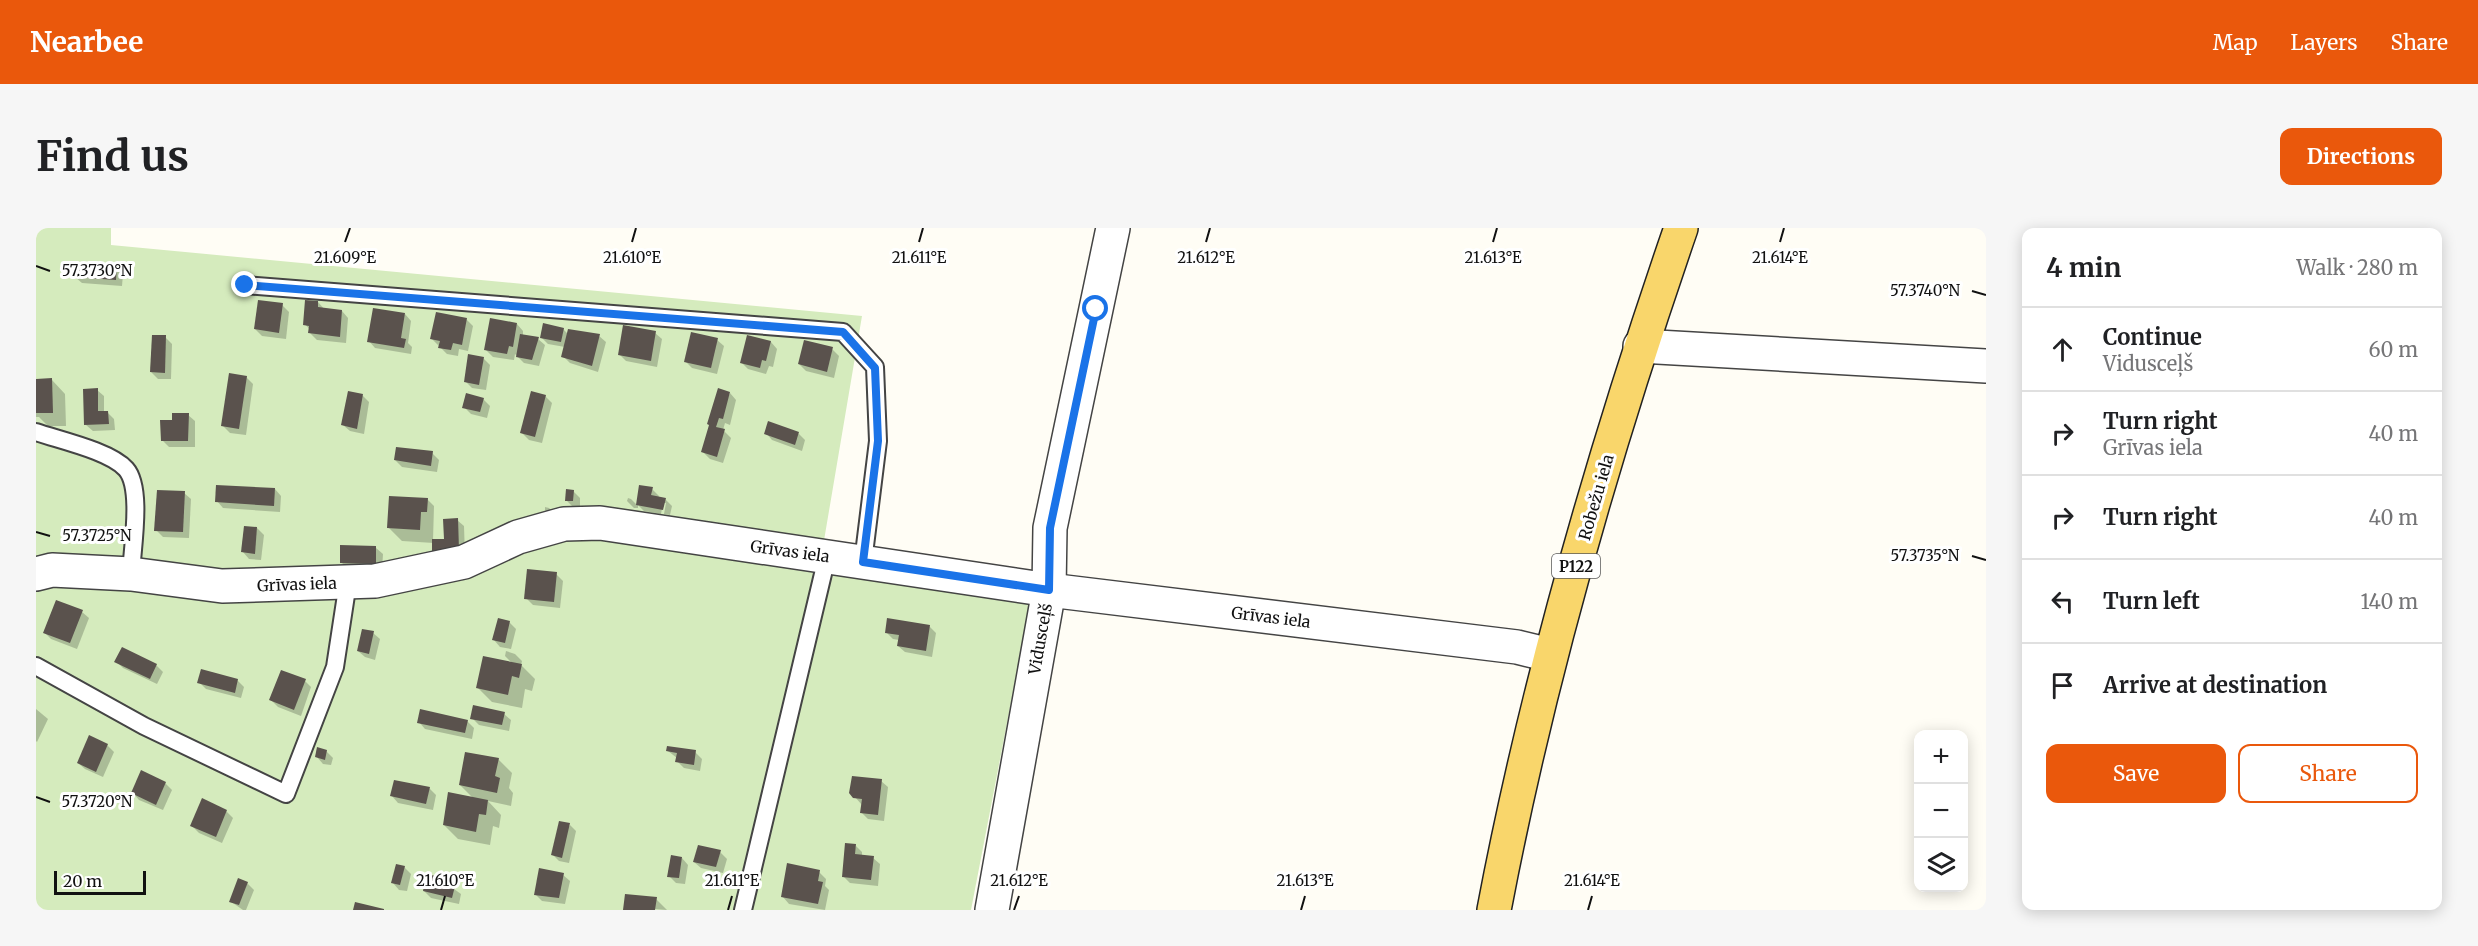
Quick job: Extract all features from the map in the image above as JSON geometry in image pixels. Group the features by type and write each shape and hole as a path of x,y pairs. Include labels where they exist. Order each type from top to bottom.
{"main road":[{"name":"Robežu iela","path":"1494,910 1550,655 1640,346 1681,228"}],"street":[{"name":"Vidusceļš","path":"992,910 1049,590 1050,528 1113,228"},
{"path":"1640,346 1986,366"},
{"name":"Grīvas iela","path":"36,574 52,570 131,574 222,586 375,581 464,562 518,537 564,525 600,523 1049,590 1516,647 1550,655"}],"lane":[{"path":"245,285 843,332 875,368 878,441 863,562"},
{"path":"36,432 102,454 126,469 135,495 131,574"},
{"path":"743,910 826,557"},
{"path":"36,666 144,726 286,794 335,667 348,582"}],"green space":[{"path":"36,228 111,228 111,245 862,316 819,570 1032,593 971,910 36,910"}],"building":[{"path":"75,263 117,266 116,280 74,277"},
{"path":"258,300 283,303 279,333 254,329"},
{"path":"305,300 318,301 318,307 342,310 340,337 308,333 309,326 303,325"},
{"path":"373,308 405,313 401,338 406,339 404,348 367,342"},
{"path":"436,312 467,318 462,345 453,343 451,350 438,348 440,341 430,339"},
{"path":"490,318 517,323 513,347 509,346 507,354 484,350"},
{"path":"543,323 564,328 561,342 540,338"},
{"path":"623,325 656,331 651,361 618,355"},
{"path":"568,329 600,334 592,366 561,357"},
{"path":"691,332 718,338 711,368 684,362"},
{"path":"520,334 539,337 532,360 516,357"},
{"path":"152,335 166,335 165,373 150,372"},
{"path":"747,335 771,341 766,361 762,360 760,368 740,363"},
{"path":"804,340 833,347 827,372 798,364"},
{"path":"468,354 484,357 479,385 464,382"},
{"path":"229,373 247,376 239,429 221,426"},
{"path":"52,378 53,413 36,413 36,379"},
{"path":"98,388 98,411 108,411 109,424 84,425 83,389"},
{"path":"718,388 730,392 723,419 719,418 716,427 725,429 717,457 701,452"},
{"path":"348,391 363,394 357,429 341,425"},
{"path":"531,391 546,395 535,437 520,433"},
{"path":"466,393 484,398 480,412 462,408"},
{"path":"172,413 189,413 188,441 161,441 160,420 172,420"},
{"path":"768,421 799,432 795,445 764,434"},
{"path":"396,447 433,451 431,466 394,460"},
{"path":"216,485 275,488 274,506 215,502"},
{"path":"639,485 653,487 651,495 666,498 663,510 636,505"},
{"path":"566,489 574,490 573,501 565,501"},
{"path":"157,490 185,491 183,532 154,531"},
{"path":"389,496 428,498 427,512 421,512 420,530 387,528"},
{"path":"458,518 459,550 432,551 432,539 444,539 443,519"},
{"path":"244,526 257,527 255,554 241,552"},
{"path":"340,545 376,546 376,564 340,563"},
{"path":"527,569 557,572 554,602 524,599"},
{"path":"56,600 83,610 70,643 43,633"},
{"path":"498,618 510,621 505,643 492,640"},
{"path":"887,618 930,625 926,651 897,646 899,635 885,633"},
{"path":"362,629 374,631 369,654 357,651"},
{"path":"122,647 157,664 150,679 114,662"},
{"path":"483,656 522,664 519,678 512,676 508,695 476,688"},
{"path":"201,669 238,679 235,693 197,683"},
{"path":"281,670 306,679 294,710 269,700"},
{"path":"473,705 505,712 502,725 470,719"},
{"path":"420,709 468,720 465,733 417,723"},
{"path":"89,735 108,744 96,772 77,763"},
{"path":"667,746 696,750 694,765 675,762 677,753 666,751"},
{"path":"317,747 327,750 325,760 315,757"},
{"path":"465,752 499,758 495,776 500,778 497,793 459,785"},
{"path":"141,770 166,782 156,805 131,793"},
{"path":"852,776 882,779 878,815 860,813 862,799 853,798 849,793"},
{"path":"394,780 430,787 426,804 390,796"},
{"path":"448,792 488,800 486,815 479,814 476,832 443,825"},
{"path":"202,798 227,810 216,837 190,826"},
{"path":"559,821 570,823 562,858 551,855"},
{"path":"845,843 856,844 855,854 874,856 871,880 842,877"},
{"path":"698,845 721,850 716,867 693,862"},
{"path":"671,855 682,857 679,878 667,877"},
{"path":"787,863 820,870 818,881 823,882 818,904 781,897"},
{"path":"396,864 405,866 400,885 391,883"},
{"path":"539,868 564,873 559,898 534,895"},
{"path":"426,874 441,877 440,882 455,886 452,898 423,891"},
{"path":"238,878 248,882 239,905 229,902"},
{"path":"625,894 657,897 655,910 623,910"},
{"path":"355,902 384,909 384,910 353,910"}],"route":[{"path":"245,285 843,332 875,368 878,441 863,562 1049,590 1050,528 1096,309"}]}
